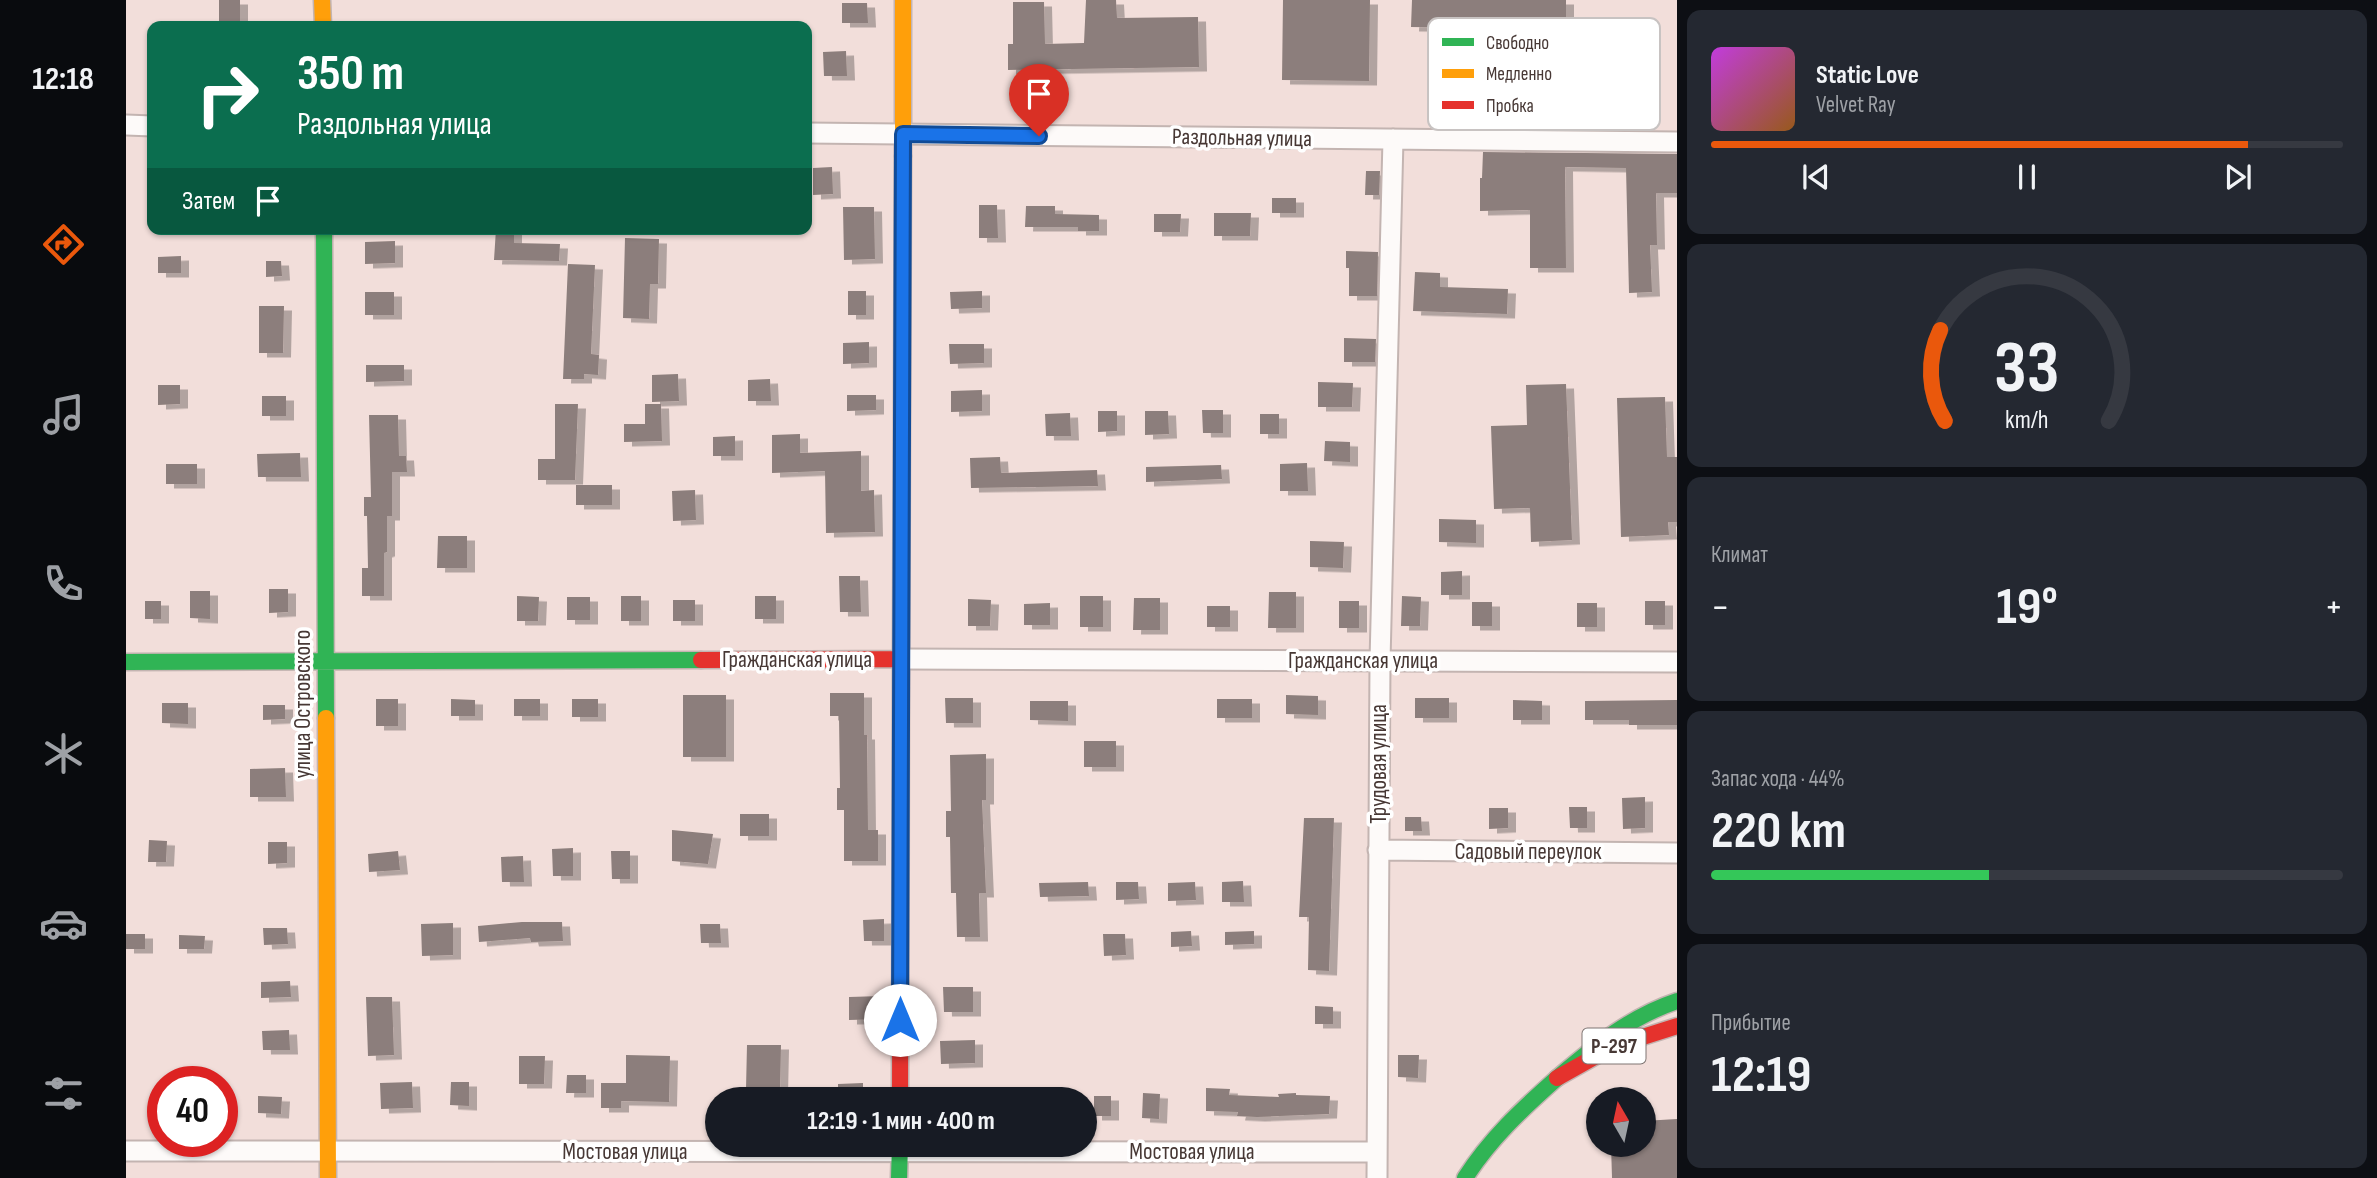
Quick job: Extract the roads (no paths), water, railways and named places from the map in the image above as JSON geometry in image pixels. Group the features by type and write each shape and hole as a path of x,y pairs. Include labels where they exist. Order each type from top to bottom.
{"main road":[{"path":"323,0 323,21"},
{"path":"900,1087 904,0"},
{"name":"улица Островского","path":"324,235 328,1178"},
{"name":"Гражданская улица","path":"126,662 901,659"},
{"path":"1465,1178 1518,1110 1604,1037 1620,1026 1677,1001"},
{"name":"Р-297","path":"1557,1078 1579,1063 1622,1042 1677,1026"},
{"path":"1557,1078 1582,1067 1677,1043"},
{"path":"899,1178 900,1157"}],"street":[{"path":"126,125 147,125"},
{"name":"Раздольная улица","path":"812,133 1677,142"},
{"name":"Трудовая улица","path":"1377,1178 1380,661 1393,139"},
{"name":"Гражданская улица","path":"901,659 1677,662"},
{"name":"Садовый переулок","path":"1378,850 1677,853"},
{"name":"Мостовая улица","path":"126,1151 705,1149"},
{"name":"Мостовая улица","path":"1097,1150 1376,1152"}]}
